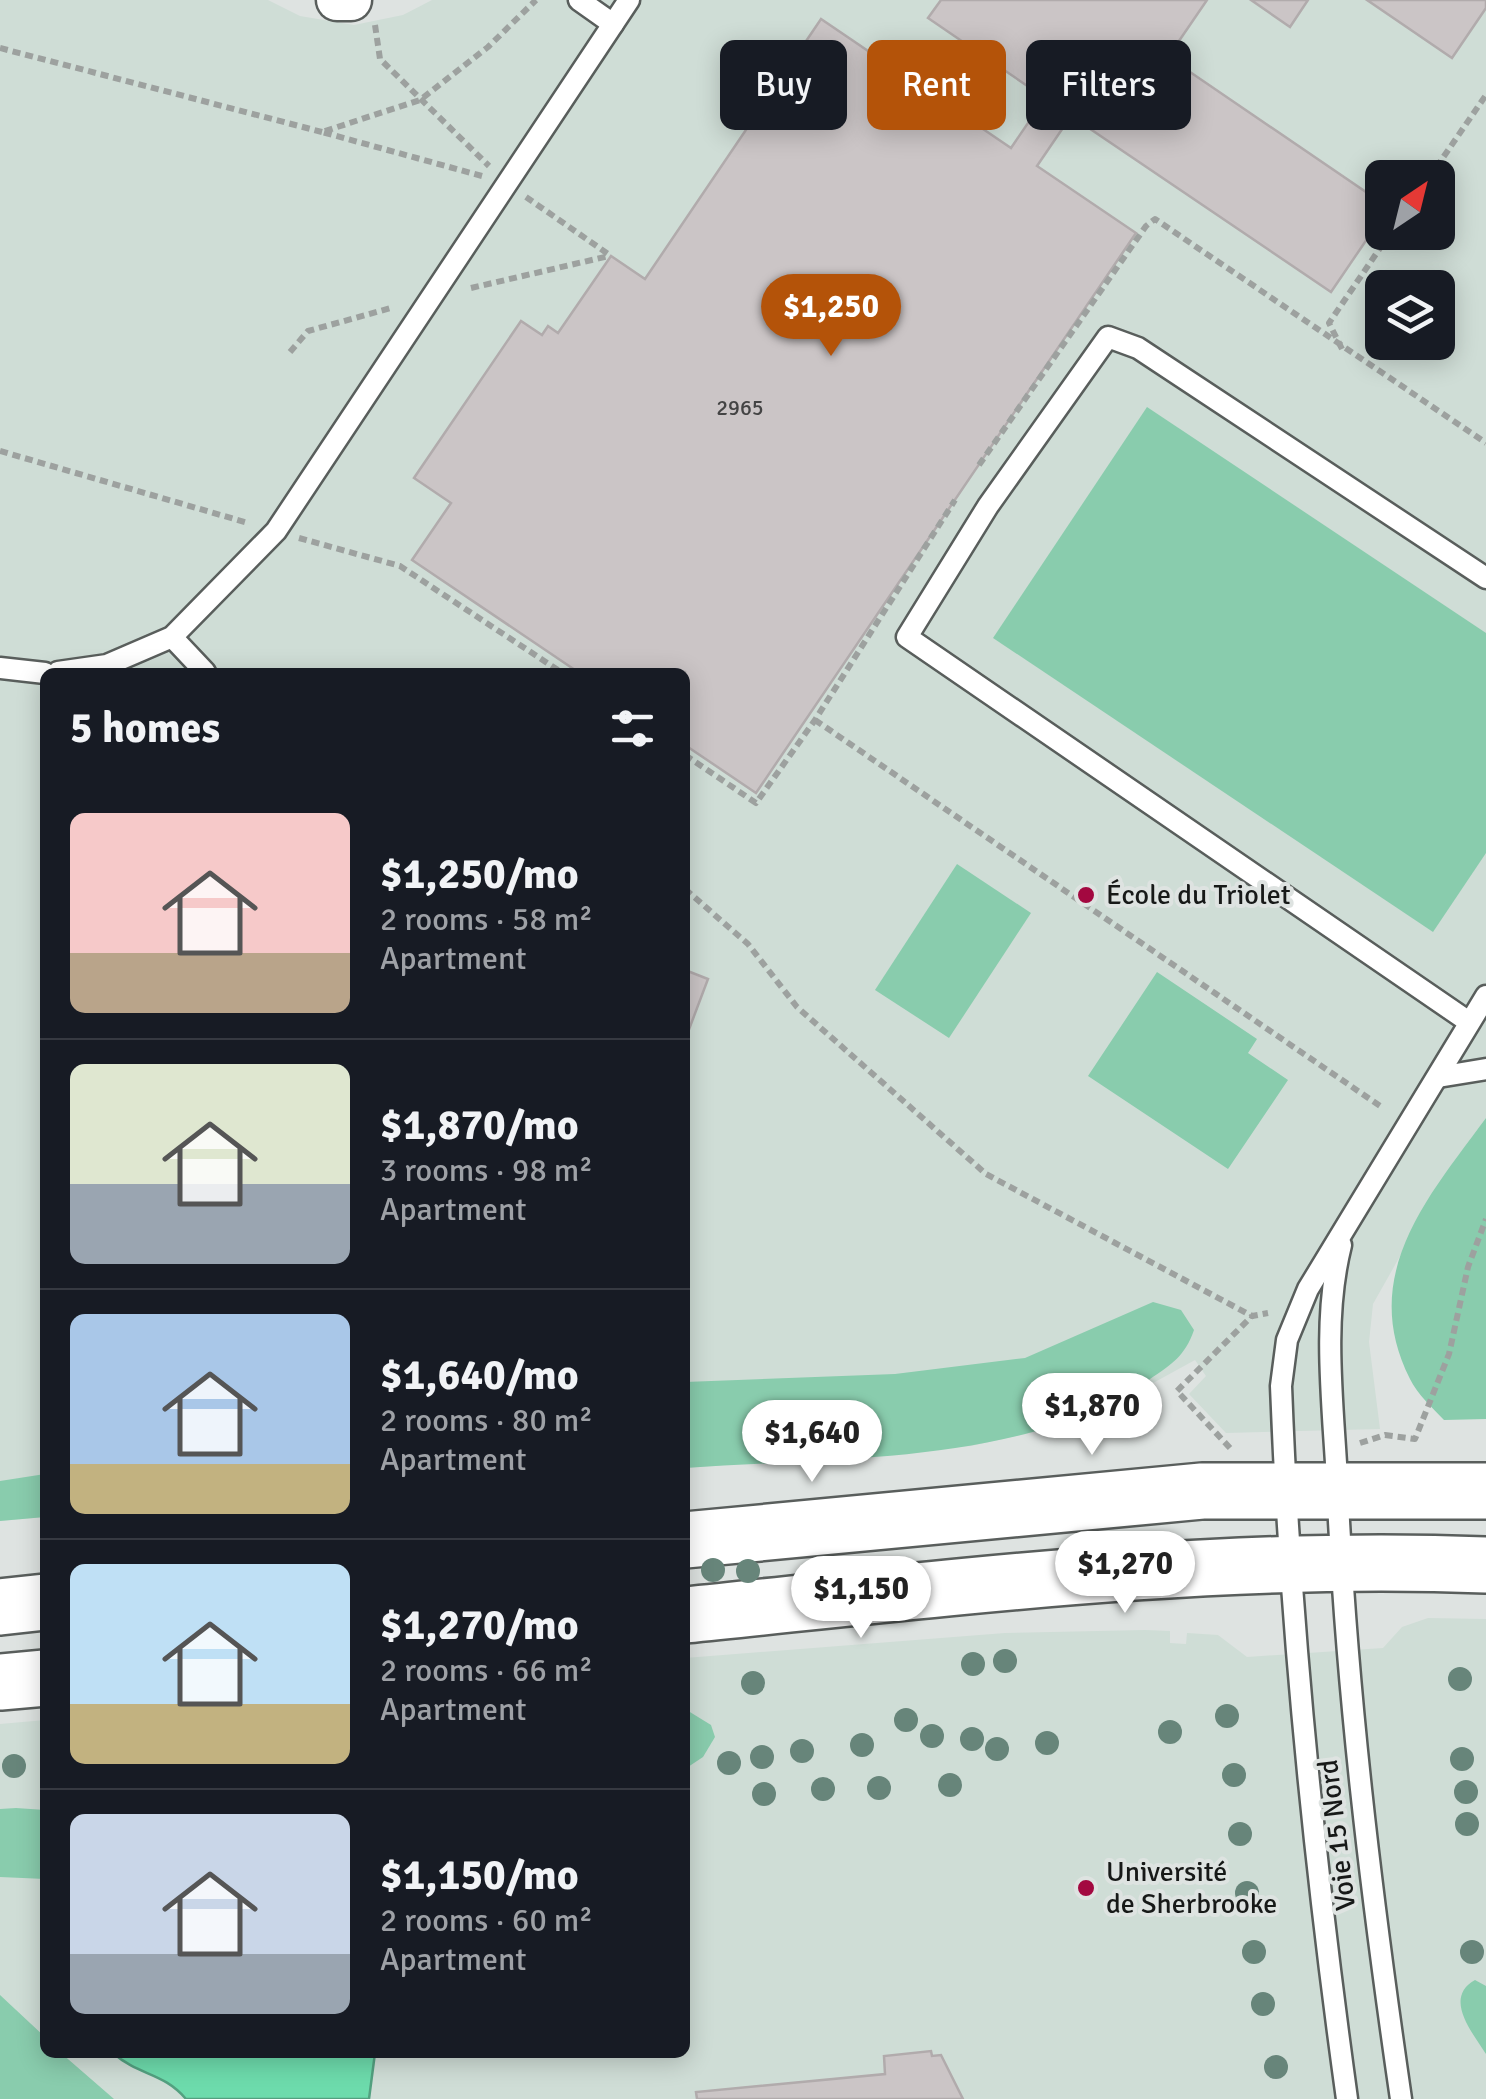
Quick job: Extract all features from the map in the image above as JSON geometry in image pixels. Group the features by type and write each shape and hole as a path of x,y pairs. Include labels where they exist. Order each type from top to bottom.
{"main road":[{"path":"690,1540 1202,1491 1486,1491"},
{"path":"690,1616 1092,1576 1315,1564 1486,1566"},
{"path":"0,1607 40,1603"},
{"path":"0,1682 40,1678"}],"street":[{"path":"337,0 362,10"}],"lane":[{"path":"578,0 613,24"},
{"path":"86,668 107,665 172,638 276,532 629,0"},
{"path":"1468,1022 907,637 988,506 1108,337 1138,348 1486,578"},
{"path":"172,638 201,668"},
{"path":"0,668 40,672"},
{"path":"1315,1564 1312,1488 1282,1386 1287,1340 1308,1289 1486,996"},
{"path":"1438,1078 1486,1068"},
{"path":"1315,1564 1312,1488 1334,1287 1349,1219"},
{"name":"Voie 15 Nord","path":"1315,1564 1306,1784 1347,2099"},
{"name":"Voie 15 Nord","path":"1315,1564 1361,1811 1401,2099"}],"path":[{"path":"322,132 420,100 488,47 536,0"},
{"path":"362,10 380,59 420,100 507,184 611,256"},
{"path":"0,48 507,184"},
{"path":"1441,160 1486,95"},
{"path":"972,475 1146,226 1155,219 1342,350 1486,443"},
{"path":"1342,350 1329,323 1380,250"},
{"path":"690,758 756,804 816,720 962,490"},
{"path":"816,720 1383,1108"},
{"path":"690,893 748,944 797,1006 986,1174 1252,1316 1177,1392 1229,1448"},
{"path":"1384,1439 1386,1435 1416,1439 1449,1354 1468,1267 1486,1219"}],"shaded area":[{"name":"École du Triolet","path":"0,0 268,0 300,16 354,25 403,15 432,0 1486,0 1486,1118 1452,1164 1373,1304 1369,1342 1380,1429 1226,1433 1189,1394 1206,1376 1195,1360 1113,1405 1051,1428 971,1446 690,1468 690,668 40,668 40,1517 0,1521"},
{"path":"1147,407 1486,633 1486,853 1433,932 993,638"},
{"path":"957,864 1031,913 949,1038 875,990"},
{"path":"1157,972 1257,1039 1248,1053 1288,1080 1228,1169 1088,1076"},
{"path":"1486,1118 1486,1419 1444,1420 1413,1385 1396,1341 1392,1306 1396,1272 1422,1209"},
{"path":"1153,1302 1181,1310 1194,1330 1182,1353 1150,1379 1101,1407 1046,1428 926,1452 690,1468 690,1382 895,1374 1025,1358"},
{"path":"40,1475 40,1517 0,1521 0,1481"},
{"name":"Université de Sherbrooke","path":"1428,1618 1486,1619 1486,2099 0,2099 0,1724 40,1720 40,2058 690,2058 690,1658 1005,1633 1145,1630 1170,1631 1170,1643 1186,1644 1187,1633 1218,1635 1247,1657 1383,1648 1402,1627"},
{"path":"690,1712 711,1725 715,1737 703,1757 690,1766"},
{"path":"0,1809 40,1810 40,1879 0,1877"},
{"path":"1475,1980 1486,1986 1486,2054 1468,2026 1461,2006 1461,1996"},
{"path":"0,1995 40,2032 40,2058 67,2058 114,2099 0,2099"},
{"path":"120,2058 374,2058 369,2099 186,2099 169,2084"}],"building":[{"path":"941,0 1207,0 1180,40 1026,40 1026,85 1006,71 1006,40 960,40 928,18"},
{"path":"1251,0 1308,0 1290,27"},
{"path":"1367,0 1486,0 1486,8 1452,58"},
{"path":"821,19 867,50 867,130 984,130 1011,148 1026,126 1026,130 1061,130 1037,166 1136,233 756,793 690,748 690,668 572,668 412,560 451,503 414,478 521,321 542,335 548,326 558,333 611,256 645,279 746,130 847,130 847,40 807,40"},
{"path":"1191,73 1365,191 1365,242 1331,292 1092,130 1191,130"},
{"path":"690,972 708,979 690,1027"},
{"path":"931,2051 932,2056 941,2055 963,2099 697,2099 696,2092 885,2074 884,2056"}],"place":[{"name":"École du Triolet","path":"1086,895"},
{"name":"Université de Sherbrooke","path":"1086,1888"}]}
